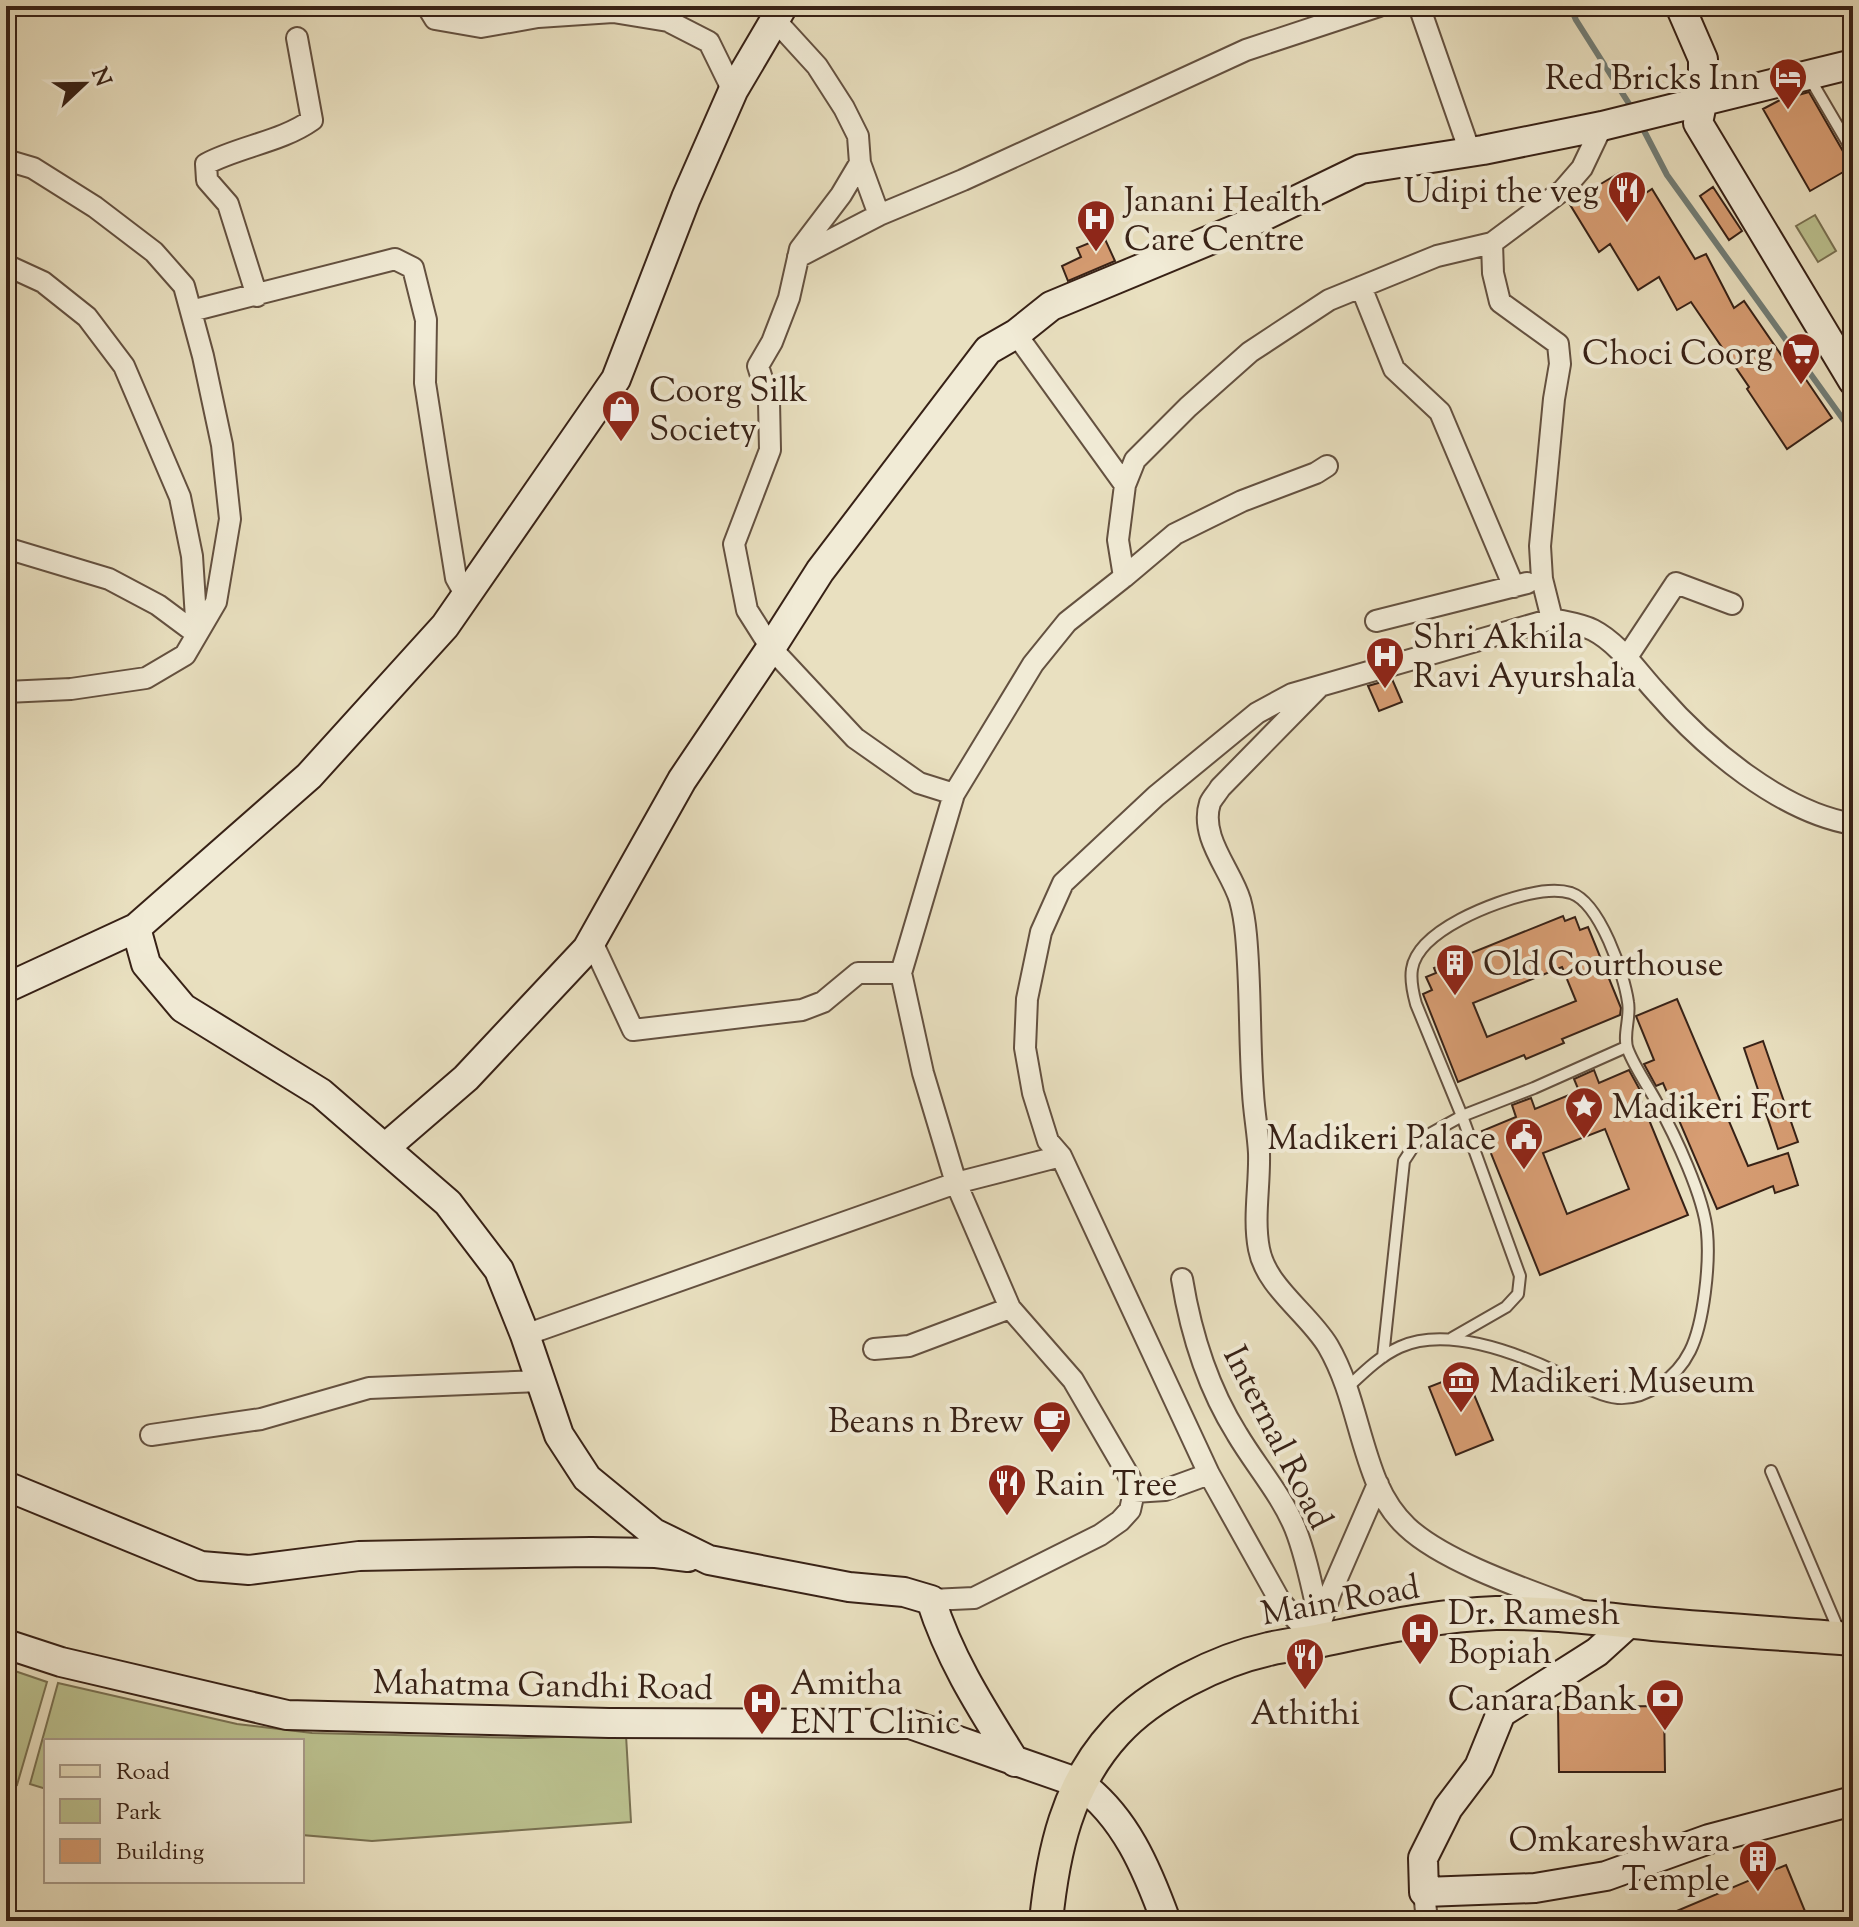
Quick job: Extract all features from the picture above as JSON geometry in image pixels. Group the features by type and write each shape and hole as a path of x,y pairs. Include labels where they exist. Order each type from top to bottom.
{"main road":[{"name":"Main Road","path":"1046,1921 1051,1868 1063,1822 1079,1783 1117,1730 1153,1702 1225,1663 1318,1632 1493,1613 1546,1614 1849,1636"}],"street":[{"path":"427,6 435,19 481,27 538,17 613,12 661,14 709,42 733,91"},
{"path":"798,257 879,215 963,180 1246,50 1379,6"},
{"path":"1419,6 1470,152"},
{"path":"1680,6 1703,59 1703,99 1698,123 1853,381"},
{"path":"6,988 136,928 309,776 445,626 616,379 686,198 733,91 779,13 844,108 858,136 860,163 879,215"},
{"path":"257,296 228,204 207,180 206,164 236,150 295,132 312,120 297,38"},
{"path":"386,1147 466,1078 592,942 682,780 820,571 988,350 1016,334 1051,306 1239,228 1361,169 1470,152 1602,126 1853,64"},
{"path":"1124,577 1118,540 1125,485 1135,460 1188,407 1250,352 1329,300 1437,256 1492,243 1563,190 1582,168 1602,126"},
{"path":"6,160 33,168 95,207 154,252 184,286 222,445 230,519 216,602 185,655 146,678 71,689 6,692"},
{"path":"860,163 841,195 800,249 789,298 772,342 758,366 769,401 770,450 734,544 747,610 771,648 855,738 919,783 954,794"},
{"path":"1492,243 1493,273 1500,302 1558,344 1560,364 1540,546 1542,579 1552,619"},
{"path":"191,311 395,259 413,268 426,320 425,383 456,578 466,596"},
{"path":"6,265 43,282 87,317 124,366 180,497 192,556 197,634"},
{"path":"1361,287 1394,369 1440,412 1514,587"},
{"path":"1016,334 1125,485"},
{"path":"6,1486 201,1566 249,1570 359,1556 656,1553 849,1587 904,1592 931,1600 974,1598 1100,1535 1120,1521 1130,1510 1134,1492 1130,1478 1073,1380 1010,1308 956,1183 923,1073 901,973 954,794 1033,664 1067,622 1175,534 1242,501 1327,466"},
{"path":"6,548 109,579 158,605 197,634"},
{"path":"1376,621 1542,579"},
{"path":"1627,657 1676,583 1732,604"},
{"path":"1378,1484 1331,1592 1318,1632 1280,1601 1209,1474 1061,1156 1048,1141 1033,1093 1025,1048 1027,999 1041,932 1063,883 1156,796 1257,713 1292,694 1552,619 1593,630 1627,657 1659,695 1740,772 1810,812 1853,824"},
{"path":"1320,686 1220,788 1210,803 1210,823 1218,854 1241,901 1245,931 1259,1150 1259,1253 1275,1284 1305,1314 1328,1347 1348,1387 1378,1484 1392,1511 1409,1529 1464,1562 1616,1620 1597,1652 1501,1713 1479,1767 1448,1808 1423,1858 1427,1921"},
{"path":"136,928 146,964 183,1008 321,1093 448,1203 499,1270 559,1435 587,1478 654,1533 709,1560"},
{"path":"592,942 633,1030 802,1010 823,1002 858,973 901,973"},
{"path":"525,1335 956,1183 1061,1156"},
{"name":"Internal Road","path":"1182,1279 1191,1330 1220,1405 1282,1502 1295,1528 1318,1632"},
{"path":"874,1349 909,1346 1010,1308"},
{"path":"151,1435 261,1419 369,1388 541,1381"},
{"path":"1134,1492 1165,1490 1209,1474"},
{"path":"931,1600 943,1638 970,1690 1015,1762"},
{"name":"Mahatma Gandhi Road","path":"6,1644 61,1662 287,1715 609,1723 910,1724 1079,1783"},
{"path":"1079,1783 1097,1796 1136,1849 1166,1921"},
{"path":"1424,1892 1535,1888 1606,1876 1709,1839 1853,1801"}],"lane":[{"path":"1808,76 1853,152"},
{"path":"1348,1387 1383,1357 1404,1345 1452,1338 1506,1307 1518,1294 1520,1276 1462,1116 1416,1004 1412,967 1419,951 1437,934 1505,899 1558,891 1573,894 1587,903 1599,923 1629,1005 1626,1047 1661,1111 1704,1214 1706,1267 1700,1318 1690,1351 1676,1370 1659,1386 1638,1397 1615,1398 1533,1361 1452,1338"},
{"path":"1383,1357 1404,1161 1417,1141 1462,1116 1626,1047"},
{"path":"1771,1471 1849,1636"}],"green space":[{"path":"1815,215 1836,251 1818,262 1796,226"},
{"path":"6,1668 47,1682 17,1785 6,1781"},
{"path":"58,1683 237,1724 312,1733 521,1738 626,1735 631,1822 372,1841 304,1835 304,1739 44,1739 44,1788 30,1784"}],"building":[{"path":"1809,92 1852,167 1810,191 1763,109 1780,100"},
{"path":"1619,173 1635,200 1652,189 1695,259 1706,254 1734,308 1744,301 1786,362 1792,359 1832,418 1787,449 1691,302 1677,310 1659,277 1638,290 1610,244 1599,252 1569,203"},
{"path":"1713,187 1742,231 1729,240 1700,196"},
{"path":"1104,237 1115,261 1068,281 1062,266 1081,257 1077,248"},
{"path":"1392,679 1402,702 1379,711 1368,686"},
{"name":"Old Courthouse","path":"1563,916 1565,921 1575,917 1580,930 1588,927 1621,1008 1620,1015 1562,1039 1564,1043 1526,1059 1524,1055 1458,1082 1423,994 1432,990 1426,977 1436,973 1434,968","holes":["1562,967 1576,1001 1487,1037 1473,1003"]},
{"path":"1677,999 1748,1166 1788,1153 1798,1185 1775,1193 1773,1186 1717,1209 1663,1083 1656,1086 1644,1064 1654,1060 1636,1016"},
{"path":"1763,1041 1798,1142 1778,1149 1744,1048"},
{"name":"Madikeri Palace","path":"1594,1070 1599,1083 1629,1070 1641,1092 1638,1093 1688,1215 1540,1275 1482,1131 1516,1117 1512,1105 1531,1098 1535,1109 1579,1091 1574,1079","holes":["1605,1129 1629,1189 1567,1214 1543,1153"]},
{"name":"Madikeri Museum","path":"1465,1373 1493,1440 1456,1455 1429,1387"},
{"path":"1664,1706 1665,1772 1559,1772 1558,1707"},
{"name":"Omkareshwara Temple","path":"1786,1865 1809,1921 1653,1921"}],"waterway":[{"path":"1570,6 1633,110"},
{"path":"1640,123 1667,175 1853,433"}],"place":[{"name":"Red Bricks Inn","path":"1788,111"},
{"name":"Udipi the veg","path":"1627,224"},
{"name":"Janani Health Care Centre","path":"1096,253"},
{"name":"Choci Coorg","path":"1801,386"},
{"name":"Coorg Silk Society","path":"621,443"},
{"name":"Shri Akhila Ravi Ayurshala","path":"1385,690"},
{"name":"Old Courthouse","path":"1455,997"},
{"name":"Madikeri Fort","path":"1584,1140"},
{"name":"Madikeri Palace","path":"1524,1171"},
{"name":"Madikeri Museum","path":"1461,1414"},
{"name":"Beans n Brew","path":"1052,1454"},
{"name":"Rain Tree","path":"1007,1517"},
{"name":"Dr. Ramesh Bopiah","path":"1420,1666"},
{"name":"Athithi","path":"1305,1691"},
{"name":"Canara Bank","path":"1665,1732"},
{"name":"Amitha ENT Clinic","path":"762,1736"},
{"name":"Omkareshwara Temple","path":"1758,1893"}]}
